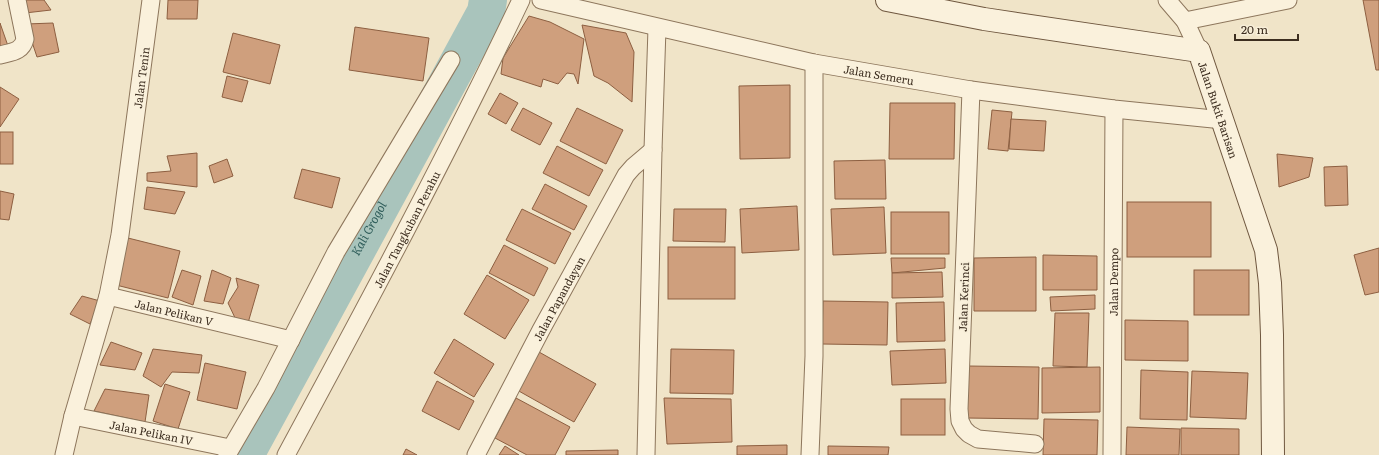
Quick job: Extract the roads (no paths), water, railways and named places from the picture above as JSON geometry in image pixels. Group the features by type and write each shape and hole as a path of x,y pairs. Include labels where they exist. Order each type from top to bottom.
{"street":[{"path":"0,55 18,50 24,44 25,39 17,0"},
{"name":"Jalan Tenin","path":"64,455 73,416 108,296 120,235 151,0"},
{"name":"Jalan Tangkuban Perahu","path":"286,455 374,293 474,100 521,0"},
{"name":"Jalan Semeru","path":"541,0 814,63 971,90 1114,109 1223,120"},
{"name":"Jalan Bukit Barisan","path":"887,0 984,19 1199,51 1266,250 1270,283 1272,335 1273,455"},
{"path":"1167,0 1185,20 1199,51"},
{"path":"1185,20 1288,0"},
{"path":"646,455 653,150 658,28"},
{"path":"229,452 266,388 336,252 451,60"},
{"path":"810,455 814,356 814,63"},
{"name":"Jalan Kerinci","path":"971,90 959,409 960,421 964,429 969,434 978,439 1035,444"},
{"name":"Jalan Dempo","path":"1112,455 1114,109"},
{"name":"Jalan Papandayan","path":"476,455 626,175 653,150"},
{"name":"Jalan Pelikan V","path":"108,296 291,340"},
{"name":"Jalan Pelikan IV","path":"73,416 229,452"}],"waterway":[{"name":"Kali Grogol","path":"245,455 486,12 488,0"}]}
